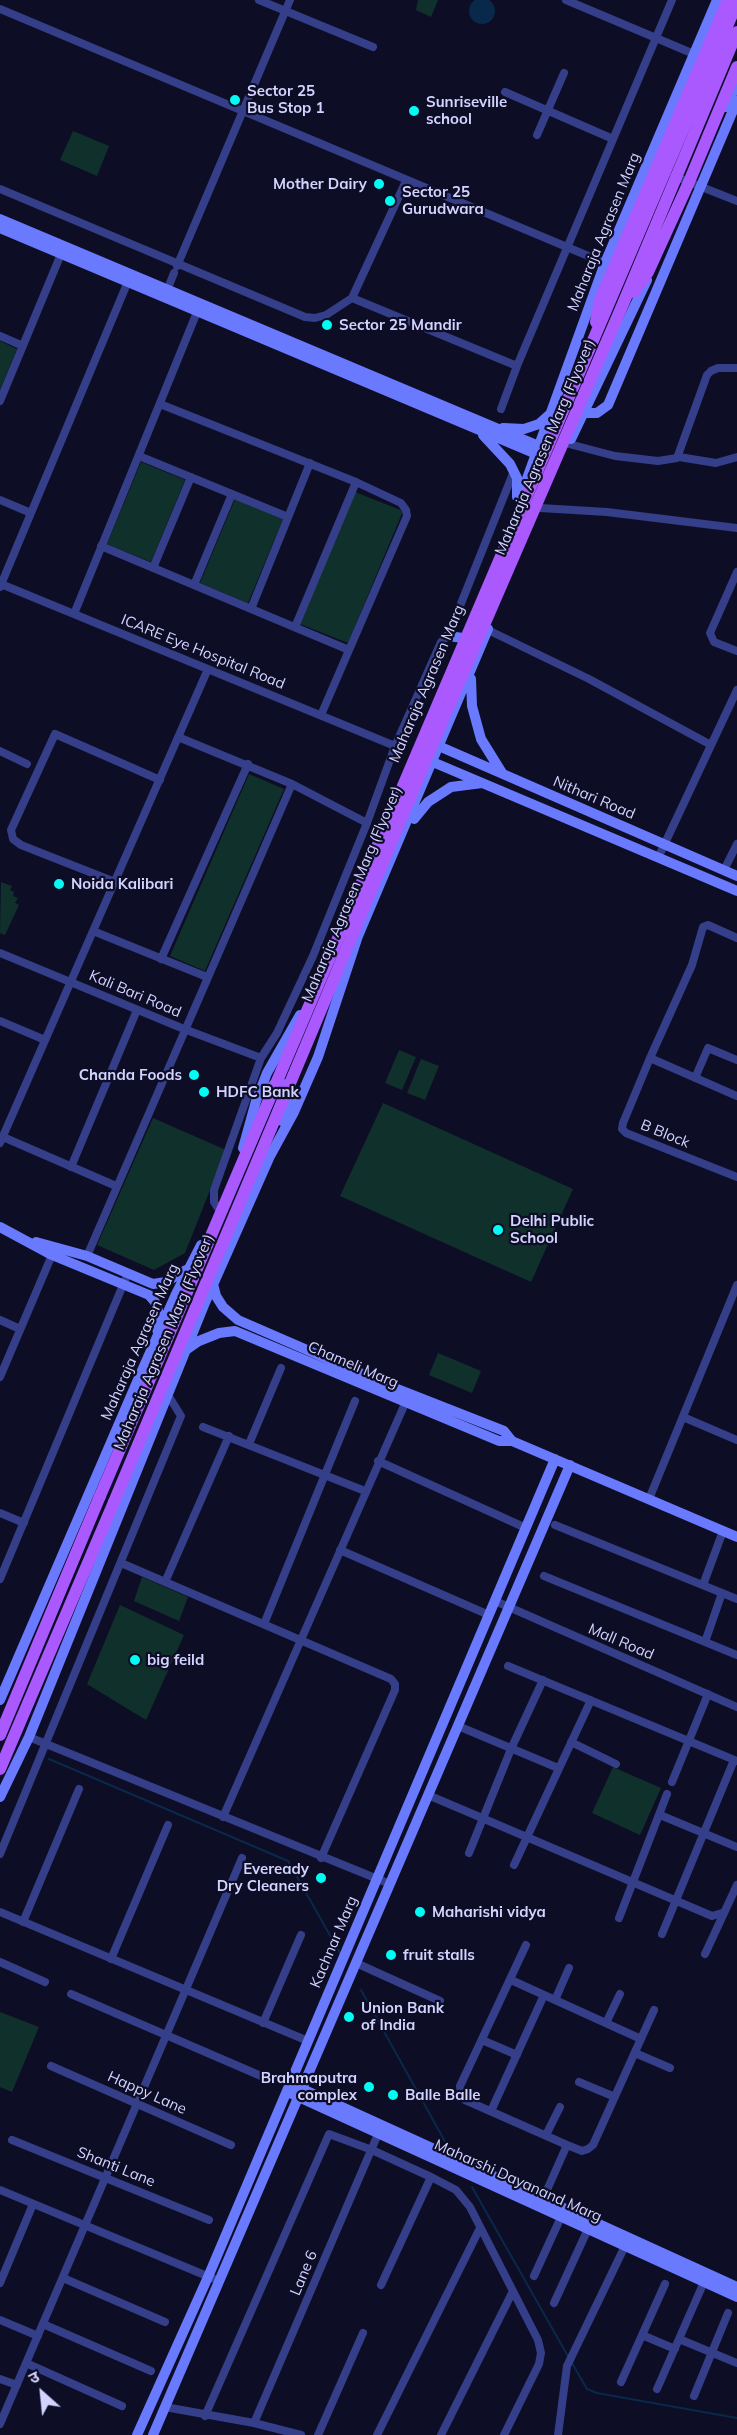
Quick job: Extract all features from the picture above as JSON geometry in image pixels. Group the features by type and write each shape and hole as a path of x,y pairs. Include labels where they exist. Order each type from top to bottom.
{"main road":[{"path":"591,346 600,300 728,0"},
{"name":"Maharaja Agrasen Marg (Flyover)","path":"0,1735 737,3"},
{"name":"Maharaja Agrasen Marg (Flyover)","path":"0,1770 431,747 620,311 737,32"},
{"path":"620,311 648,272 737,67"}],"street":[{"path":"259,0 373,47"},
{"path":"166,294 290,0"},
{"path":"566,0 694,54"},
{"path":"501,409 517,366 672,0"},
{"name":"Maharaja Agrasen Marg","path":"0,1700 137,1382 219,1210 245,1145 267,1073 319,981 464,638 553,411 605,263 717,0"},
{"path":"0,9 242,113 605,263"},
{"path":"537,135 564,72"},
{"path":"583,413 597,413 608,405 737,83"},
{"path":"505,92 613,139"},
{"path":"0,1797 29,1737 213,1284 270,1156 294,1112 318,1057 358,936 434,763 540,507 583,413 698,185 737,101"},
{"path":"647,165 737,201"},
{"path":"0,189 176,268 305,317 315,318 326,315 352,298 406,181"},
{"path":"0,219 166,294 494,428 538,450"},
{"path":"0,228 62,254 130,278"},
{"path":"0,401 62,254"},
{"path":"1,586 130,278"},
{"path":"166,294 197,312 479,430 538,450"},
{"path":"352,298 517,366"},
{"path":"74,614 197,312"},
{"path":"0,336 23,346"},
{"path":"679,457 707,375 718,368 737,368"},
{"path":"160,404 310,462 401,503 406,510 407,516 321,715"},
{"path":"494,428 524,429 539,424 553,411"},
{"path":"479,430 514,471 517,478 516,509"},
{"path":"569,444 593,452 658,461 673,460 679,457 716,463 737,457"},
{"path":"139,456 288,517"},
{"path":"251,609 310,462"},
{"path":"219,1210 214,1202 214,1190 261,1058 277,1033 314,956 395,746 441,642 448,636 514,471"},
{"path":"153,568 191,477"},
{"path":"295,627 356,482"},
{"path":"194,585 232,494"},
{"path":"0,500 31,513"},
{"path":"540,507 607,512 737,528"},
{"path":"101,546 349,650"},
{"path":"737,572 710,633 714,642 737,651"},
{"name":"ICARE Eye Hospital Road","path":"1,586 395,746"},
{"path":"488,630 588,679 711,745"},
{"path":"448,636 464,638"},
{"path":"116,1186 1,1140 208,669"},
{"path":"471,673 471,706 482,739 502,774"},
{"path":"658,858 737,690"},
{"path":"115,882 21,844 13,839 11,830 55,734 160,780"},
{"path":"178,737 292,784 367,823"},
{"name":"Nithari Road","path":"421,737 737,876"},
{"path":"0,752 27,764"},
{"path":"414,754 737,891"},
{"path":"161,959 248,764"},
{"path":"406,828 428,802 450,787 482,783"},
{"path":"87,1256 292,784"},
{"path":"724,870 737,844"},
{"name":"B Block","path":"737,938 708,925 703,927 684,982 622,1124 622,1129 626,1133 737,1178"},
{"path":"93,931 207,977"},
{"name":"Kali Bari Road","path":"0,952 137,1010 261,1058"},
{"path":"310,998 322,993 330,995 335,1006"},
{"path":"71,1167 137,1010"},
{"path":"0,1021 45,1040"},
{"path":"694,1078 708,1048 737,1060"},
{"path":"650,1058 737,1096"},
{"path":"248,1130 257,1122 271,1087 274,1084 283,1084 291,1096 270,1156"},
{"path":"0,1227 52,1255 125,1278 153,1284 180,1275 191,1266"},
{"path":"24,1239 87,1256 149,1295 155,1302 159,1314 155,1342"},
{"path":"0,1377 52,1255"},
{"path":"0,1579 125,1278"},
{"name":"Chameli Marg","path":"213,1284 216,1296 223,1307 238,1320 407,1398"},
{"path":"649,1499 737,1287"},
{"path":"0,1320 20,1329"},
{"name":"Chameli Marg","path":"185,1351 199,1341 219,1333 235,1331 407,1398 504,1431 512,1440 737,1537"},
{"path":"249,1444 281,1368"},
{"path":"0,1854 182,1416 168,1395 137,1382"},
{"path":"223,1817 407,1398"},
{"path":"264,1624 355,1401"},
{"path":"683,1417 737,1440"},
{"path":"203,1427 365,1491"},
{"path":"165,1582 229,1436"},
{"name":"Kachnar Marg","path":"137,2435 208,2277 555,1459"},
{"path":"378,1461 526,1528"},
{"name":"Kachnar Marg","path":"153,2435 570,1465"},
{"path":"0,1513 24,1523"},
{"path":"555,1525 737,1599"},
{"path":"703,1585 723,1531"},
{"path":"340,1550 489,1615"},
{"path":"121,1563 391,1679 395,1684 395,1690 321,1858"},
{"path":"544,1576 737,1655"},
{"path":"705,1642 722,1593"},
{"name":"Mall Road","path":"495,1601 737,1707"},
{"path":"508,1666 736,1761 662,1935"},
{"path":"469,1852 511,1749 543,1680"},
{"path":"672,1782 708,1694"},
{"path":"514,1865 591,1700"},
{"path":"458,1726 558,1768"},
{"path":"29,1737 321,1858 390,1884"},
{"path":"571,1742 616,1764"},
{"path":"23,1922 79,1789"},
{"path":"619,1918 667,1794"},
{"path":"428,1795 712,1916 722,1913"},
{"path":"660,1815 737,1847"},
{"path":"111,1959 168,1825"},
{"path":"0,2424 242,1858"},
{"path":"705,1954 722,1913 737,1885"},
{"path":"0,1912 308,2041"},
{"path":"263,2023 301,1935"},
{"path":"526,1945 460,2086 460,2094 465,2100 582,2151 593,2145 654,2010"},
{"path":"0,1962 45,1982"},
{"path":"356,1963 440,2001"},
{"path":"555,2000 569,1968"},
{"path":"511,1980 641,2039"},
{"path":"70,1994 268,2079"},
{"path":"606,2023 620,1994"},
{"path":"492,2111 544,1995"},
{"path":"482,2040 517,2055"},
{"path":"634,2053 670,2068"},
{"name":"Happy Lane","path":"51,2066 231,2145"},
{"path":"579,2082 615,2097"},
{"name":"Maharshi Dayanand Marg","path":"288,2088 543,2199 734,2288"},
{"name":"Maharshi Dayanand Marg","path":"300,2093 378,2134 704,2282 734,2288"},
{"path":"546,2135 560,2107"},
{"path":"205,2416 329,2134 372,2150 431,2177 456,2190 464,2198 538,2340 541,2352 539,2364 504,2435"},
{"name":"Lane 6","path":"254,2423 378,2134"},
{"name":"Shanti Lane","path":"12,2139 208,2220"},
{"path":"543,2199 567,2145"},
{"path":"381,2285 431,2177"},
{"path":"0,2190 219,2281"},
{"path":"0,2283 33,2204"},
{"path":"534,2277 561,2217"},
{"path":"377,2435 480,2228"},
{"path":"554,2303 588,2229"},
{"path":"558,2435 567,2366 625,2246"},
{"path":"63,2278 165,2322"},
{"path":"657,2389 704,2282"},
{"path":"621,2382 665,2284"},
{"path":"441,2435 512,2293"},
{"path":"694,2396 728,2313"},
{"path":"0,2320 38,2336"},
{"path":"43,2324 151,2371"},
{"path":"318,2435 363,2332"},
{"path":"642,2335 675,2349"},
{"path":"679,2340 737,2363"},
{"path":"26,2363 122,2406"},
{"path":"0,2379 17,2385"},
{"path":"165,2407 254,2423 301,2435"}],"green space":[{"path":"418,0 438,0 431,17 416,10"},
{"path":"73,131 109,146 97,176 60,160"},
{"path":"0,341 17,349 0,390"},
{"path":"141,462 185,480 151,562 107,544"},
{"path":"355,492 403,511 348,643 300,624"},
{"path":"235,499 283,519 248,603 200,583"},
{"path":"249,774 284,789 205,971 170,956"},
{"path":"1,882 12,886 10,890 14,892 13,896 18,898 15,903 19,905 5,935 0,933"},
{"path":"399,1050 416,1057 402,1090 385,1083"},
{"path":"421,1059 439,1066 425,1100 407,1093"},
{"path":"383,1103 573,1189 531,1282 340,1196"},
{"path":"153,1118 226,1150 185,1253 154,1270 97,1245"},
{"path":"438,1353 481,1371 472,1393 429,1375"},
{"path":"142,1577 188,1597 179,1621 134,1601"},
{"name":"big feild","path":"120,1605 184,1635 146,1720 87,1684"},
{"path":"613,1767 661,1788 640,1835 592,1813"},
{"path":"0,2012 39,2027 12,2092 0,2087"}],"water":[{"path":"482,-2 491,2 495,11 491,20 482,24 473,20 469,11 473,2"}],"waterway":[{"path":"49,1759 288,1861 340,1953"},
{"path":"361,1990 448,2147"},
{"path":"472,2187 569,2358"},
{"path":"572,2363 587,2389 597,2393 737,2418"}],"place":[{"name":"Sector 25 Bus Stop 1","path":"235,100"},
{"name":"Sunriseville school","path":"414,111"},
{"name":"Mother Dairy","path":"379,184"},
{"name":"Sector 25 Gurudwara","path":"390,201"},
{"name":"Sector 25 Mandir","path":"327,325"},
{"name":"Noida Kalibari","path":"59,884"},
{"name":"Chanda Foods","path":"194,1075"},
{"name":"HDFC Bank","path":"204,1092"},
{"name":"Delhi Public School","path":"498,1230"},
{"name":"big feild","path":"135,1660"},
{"name":"Eveready Dry Cleaners","path":"321,1878"},
{"name":"Maharishi vidya","path":"420,1912"},
{"name":"fruit stalls","path":"391,1955"},
{"name":"Union Bank of India","path":"349,2017"},
{"name":"Brahmaputra complex","path":"369,2087"},
{"name":"Balle Balle","path":"393,2095"}]}
